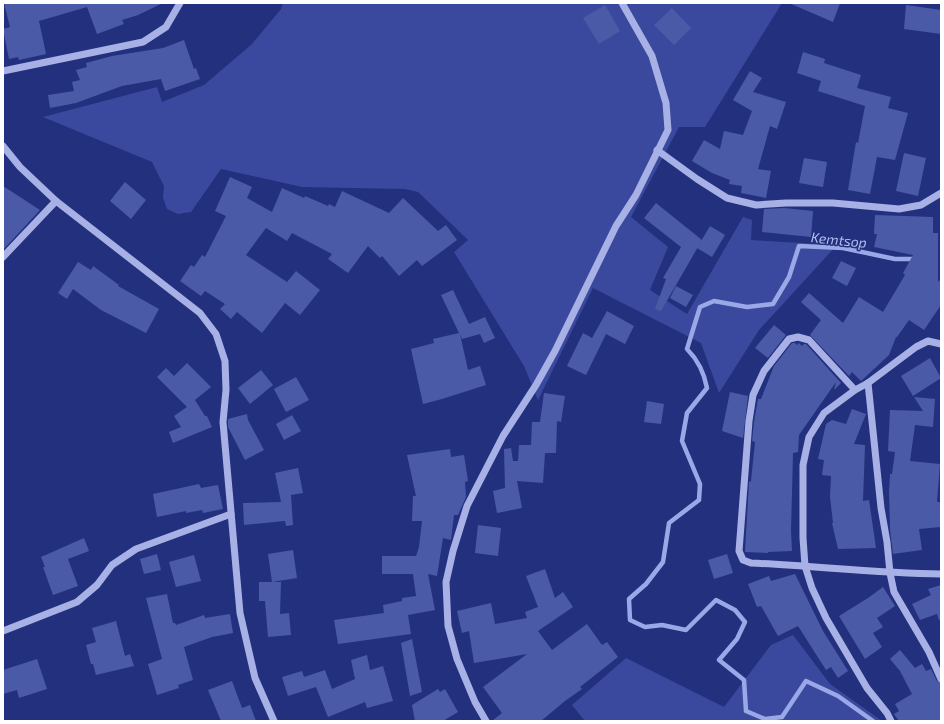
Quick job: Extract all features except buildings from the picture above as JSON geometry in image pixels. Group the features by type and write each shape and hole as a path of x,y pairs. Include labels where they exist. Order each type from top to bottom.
{"street":[{"path":"3,71 143,42 166,27 180,3"},
{"path":"486,721 475,702 457,659 448,626 446,582 462,521 467,506 487,464 536,385 555,351 616,226 636,195 668,130 666,103 652,56 622,3"},
{"path":"3,146 20,167 56,202 200,313 216,334 225,361 226,390 223,422 240,613 255,678 274,721"},
{"path":"657,150 697,180 727,198 756,205 786,203 833,203 899,208 921,205 941,193"},
{"path":"3,257 56,202"},
{"path":"855,390 808,340 798,337 789,339 764,371 753,395 749,421 739,551 743,560 751,563 890,573 941,574"},
{"path":"891,721 887,713 867,688 826,618 812,588 806,566 803,538 803,465 809,437 824,413 855,390 868,383 916,347 928,341 941,344"},
{"path":"868,383 876,471 894,592 929,652 941,679"},
{"path":"3,631 77,602 97,586 112,565 136,549 231,514"}],"shaded area":[{"path":"283,3 782,3 705,127 679,127 631,217 668,247 650,290 687,314 743,217 752,220 751,240 837,245 759,330 719,393 701,343 593,288 538,400 524,366 454,252 468,240 418,192 405,189 302,187 221,169 191,212 178,214 167,209 163,198 164,186 152,162 43,117 157,87 162,102 204,85 252,44 281,9"},
{"path":"793,635 830,684 882,721 585,721 572,705 626,658 724,707 771,645"}],"waterway":[{"name":"Kemtsop","path":"873,721 838,696 806,681 782,717 765,719 746,711 744,680 719,660 737,639 745,622 735,610 716,600 686,630 662,625 645,627 630,620 629,599 646,584 663,562 669,523 699,500 700,484 682,441 687,413 707,388 700,367 687,349 700,307 714,301 747,307 773,304 789,277 799,246 843,248 895,259 916,259"}]}
